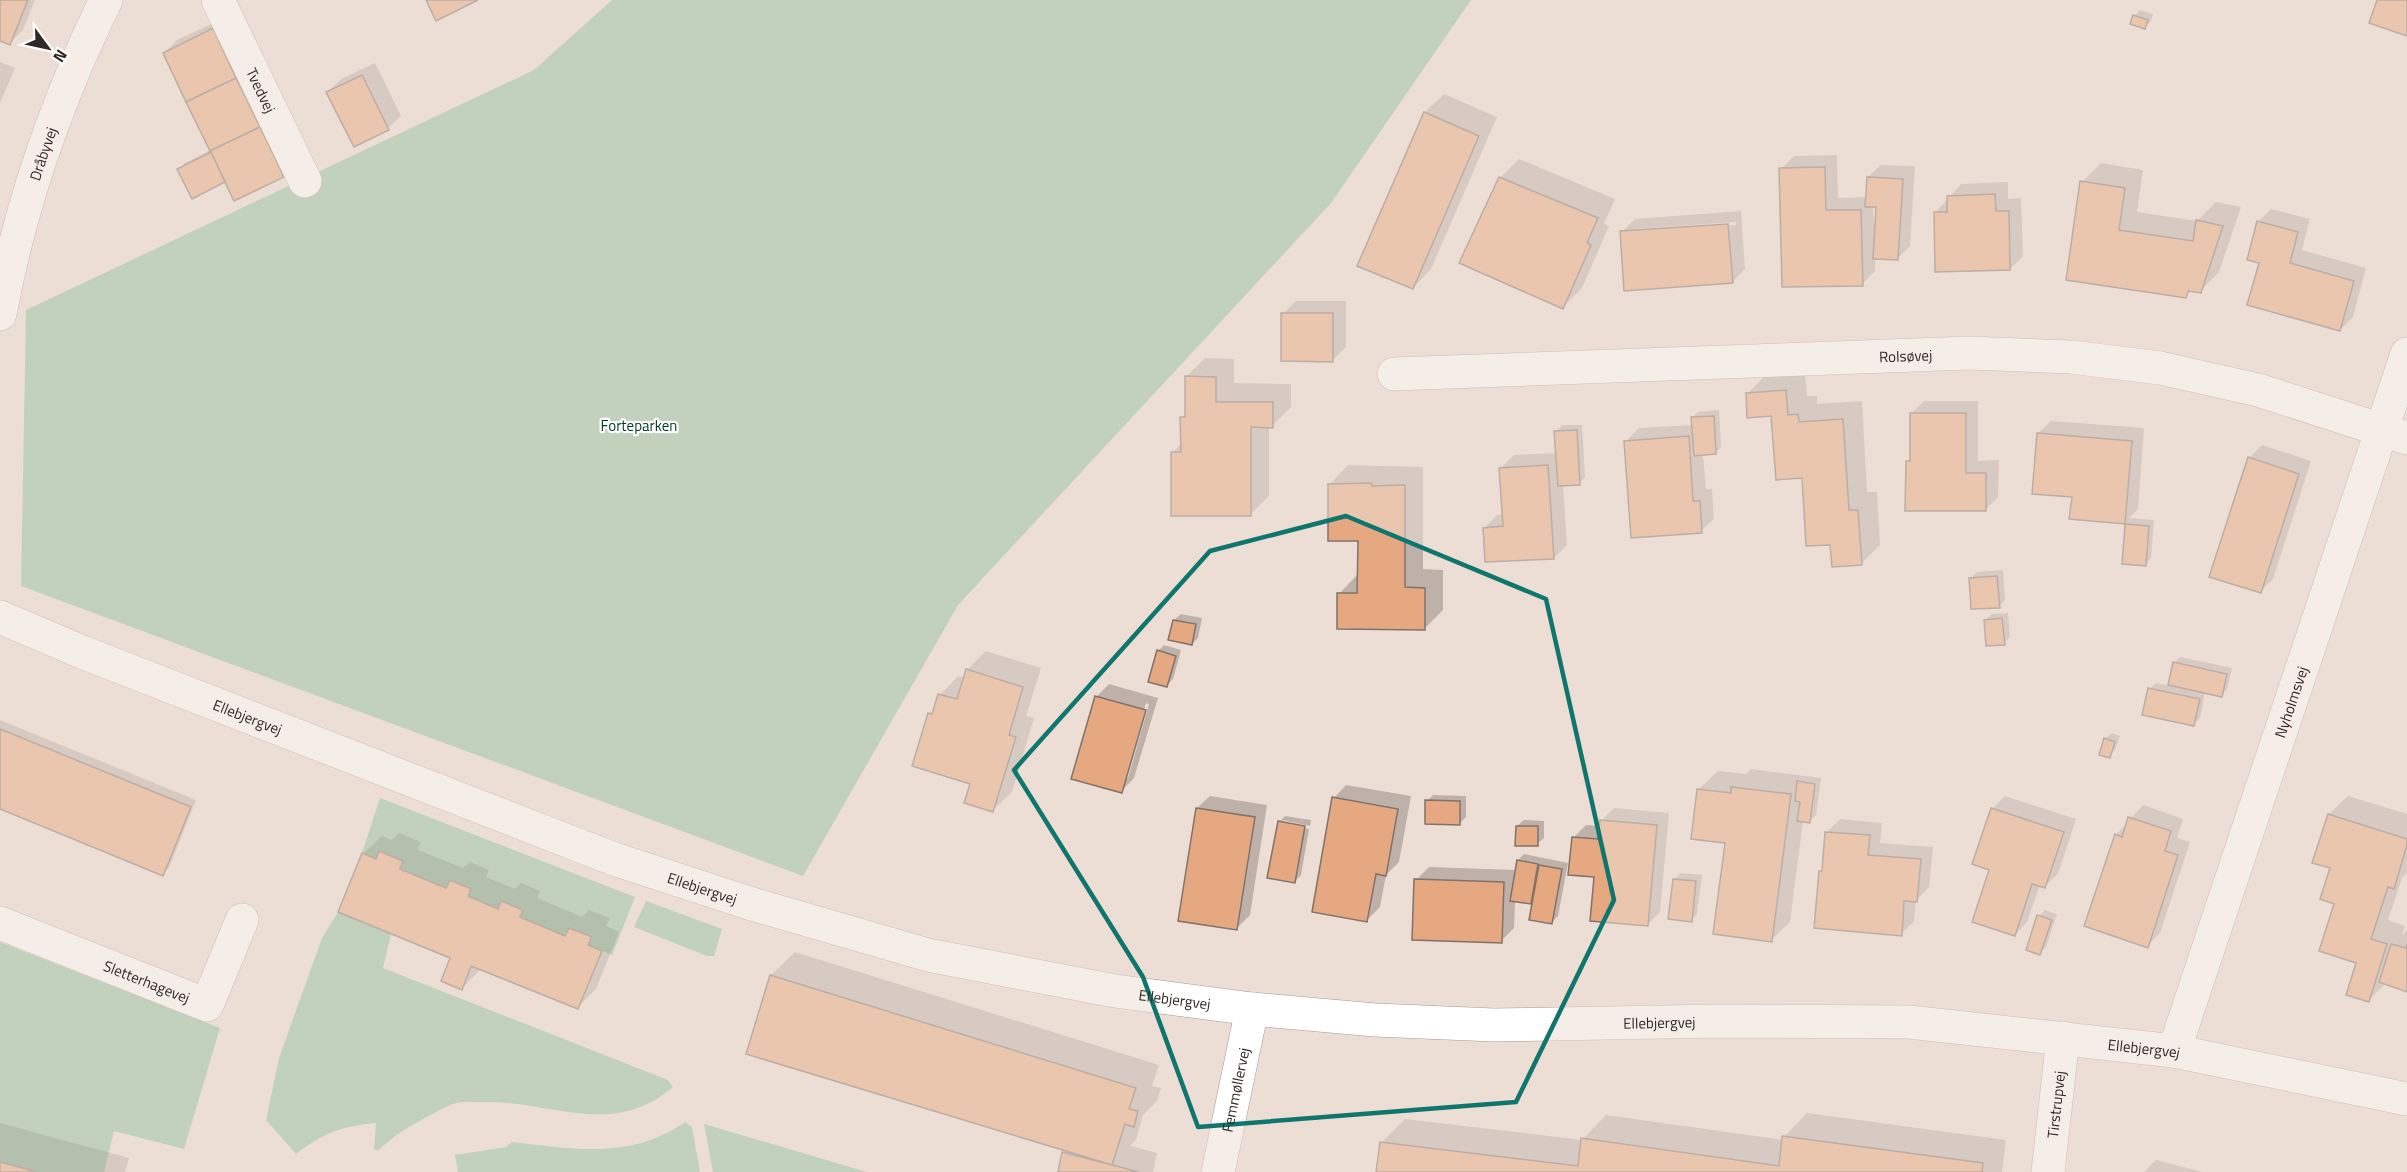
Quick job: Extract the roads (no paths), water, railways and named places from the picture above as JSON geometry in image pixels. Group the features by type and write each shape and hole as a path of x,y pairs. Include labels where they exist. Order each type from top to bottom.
{"street":[{"name":"Dråbyvej","path":"0,314 24,214 43,151 106,0"},
{"name":"Tvedvej","path":"218,0 305,181"},
{"name":"Rolsøvej","path":"1394,374 1969,353 2071,357 2160,368 2258,390 2394,434"},
{"name":"Nyholmsvej","path":"2174,1051 2394,434 2407,354"},
{"name":"Ellebjergvej","path":"0,617 82,652 614,859 752,904 928,955 1114,991 1252,1009 1375,1020 1494,1024 1719,1021 1909,1022 2174,1051 2407,1098"},
{"name":"Sletterhagevej","path":"0,923 207,1005 242,920"},
{"name":"Femmøllervej","path":"1218,1172 1252,1009"},
{"name":"Tirstrupvej","path":"2048,1172 2063,1038"}],"park label":[{"name":"Forteparken","path":"639,425"}]}
